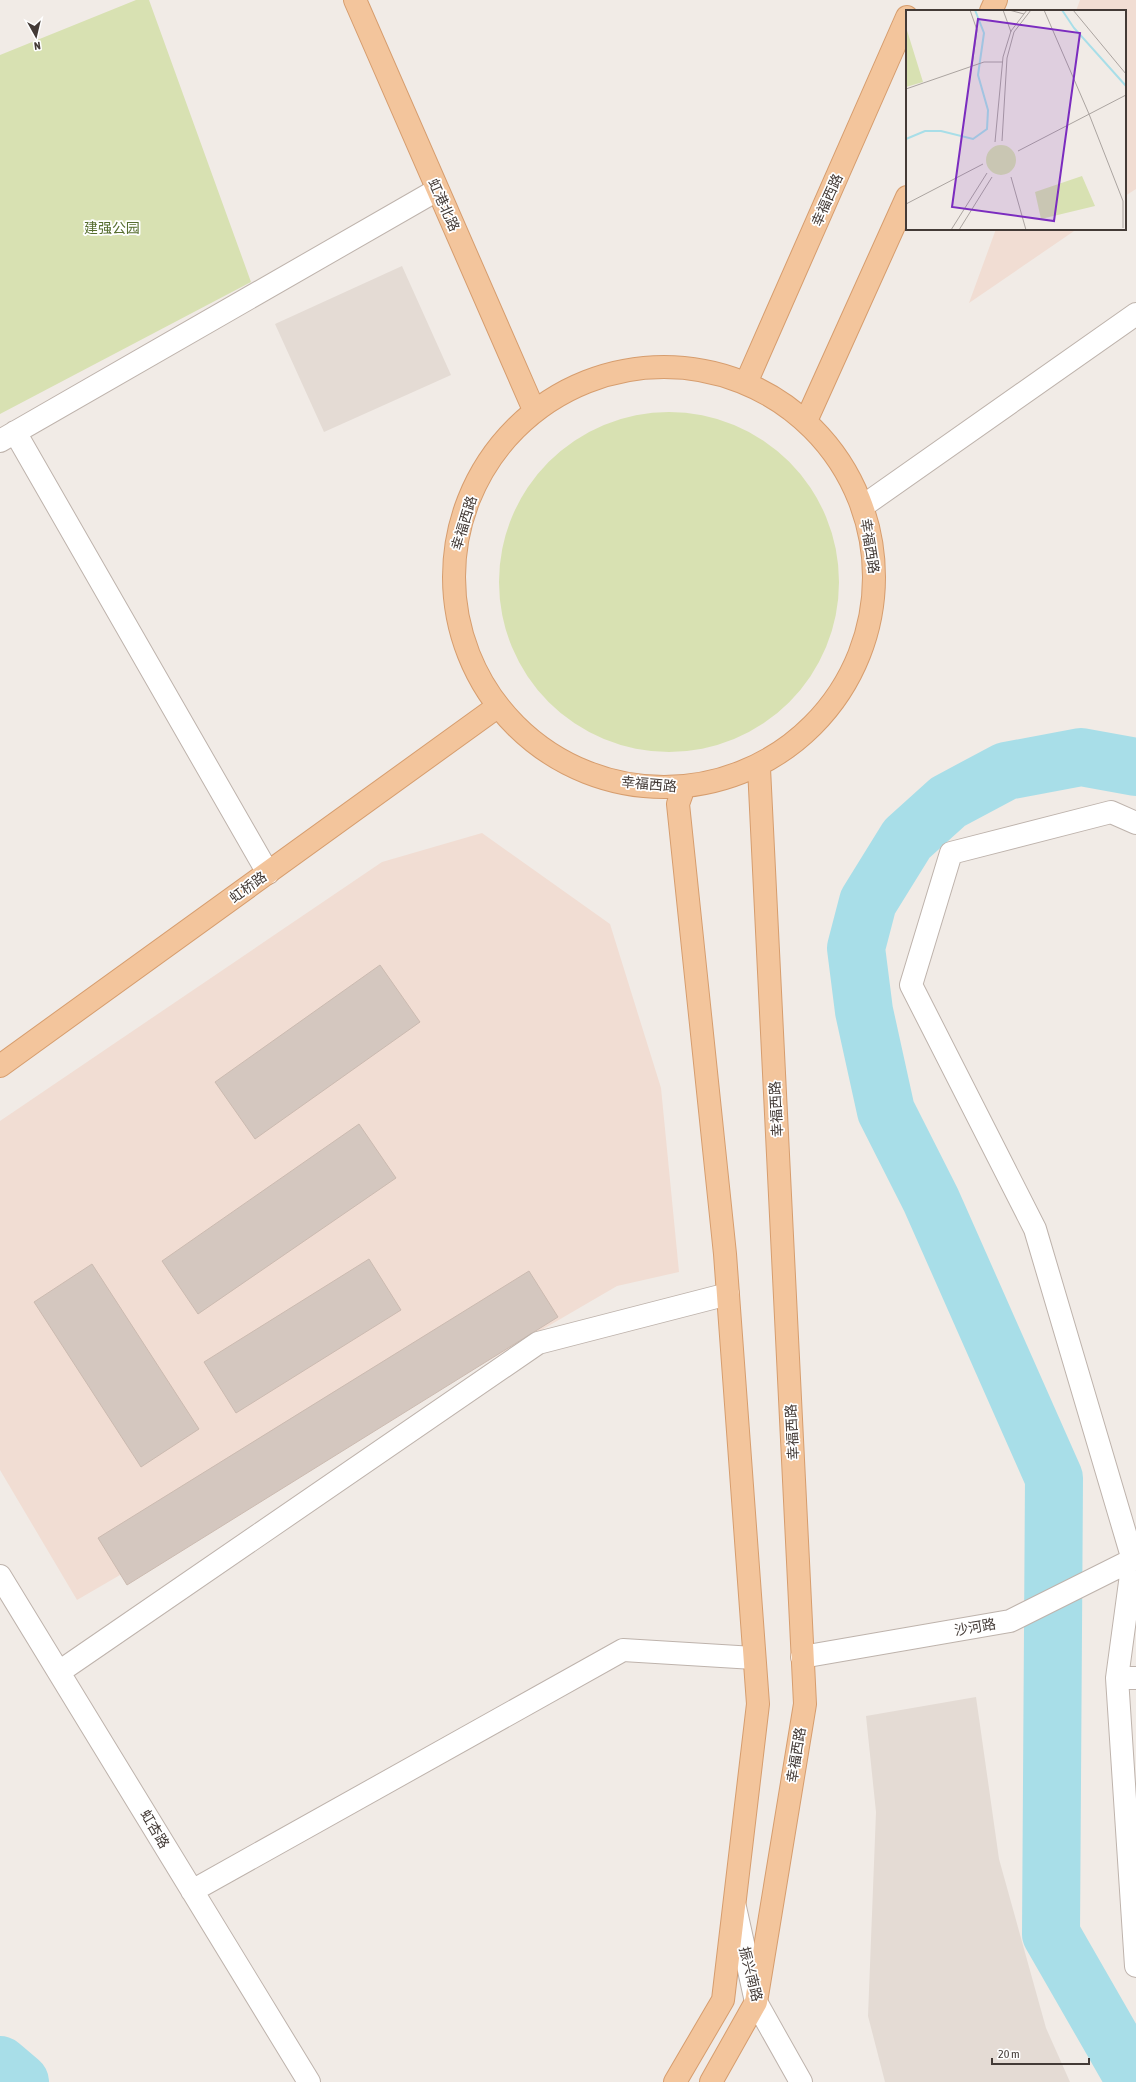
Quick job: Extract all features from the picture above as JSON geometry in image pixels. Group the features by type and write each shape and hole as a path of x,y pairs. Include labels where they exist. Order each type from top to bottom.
{"main road":[{"name":"虹港北路","path":"355,0 534,410"},
{"path":"909,10 914,0"},
{"path":"991,10 996,0"},
{"name":"幸福西路","path":"746,383 906,18"},
{"path":"806,421 906,199"},
{"name":"幸福西路","path":"636,368 693,368 746,383 806,421 840,460 863,506 876,581 861,655 820,720 759,768 684,787 631,786 580,772 534,745 497,708 459,634 453,551 479,473 534,410 582,382 636,368"},
{"name":"虹桥路","path":"0,1066 497,708"},
{"name":"幸福西路","path":"711,2082 756,2002 805,1704 759,768"},
{"name":"幸福西路","path":"675,2082 723,2000 758,1704 728,1294 678,804 684,787"}],"street":[{"path":"268,874 8,437 437,190"},
{"path":"863,506 1136,314"},
{"path":"1136,823 1111,812 951,853 911,985 1035,1229 1134,1559 1127,1678 1136,1966"},
{"path":"59,1672 538,1344 728,1294"},
{"name":"沙河路","path":"802,1657 1010,1621 1134,1559"},
{"name":"虹杏路","path":"0,1576 309,2082"},
{"path":"192,1890 623,1650 754,1658"},
{"name":"振兴南路","path":"734,1904 756,2002 801,2082"}],"shaded area":[{"path":"1080,0 1136,0 1136,189 1126,195 1126,10 1076,10"},
{"path":"996,230 1076,230 969,303"},
{"path":"402,266 451,375 324,432 275,324"},
{"path":"482,833 610,924 661,1088 679,1272 617,1286 77,1600 0,1470 0,1121 382,862"},
{"path":"976,1697 999,1859 1046,2028 1070,2082 885,2082 868,2016 876,1812 866,1716"}],"green space":[{"name":"建强公园","path":"136,0 149,0 251,282 0,414 0,55"},
{"path":"669,412 702,415 718,419 749,432 777,450 801,474 819,502 832,533 836,549 839,582 836,615 832,631 819,662 801,690 777,714 749,732 718,745 702,749 669,752 636,749 620,745 589,732 561,714 537,690 519,662 506,631 502,615 499,582 502,549 506,533 519,502 537,474 561,450 589,432 620,419 636,415"}],"building":[{"path":"380,965 420,1022 255,1139 215,1082"},
{"path":"359,1124 396,1178 198,1314 162,1261"},
{"path":"369,1259 401,1310 236,1413 204,1362"},
{"path":"92,1264 199,1429 141,1467 34,1302"},
{"path":"529,1271 558,1317 127,1585 98,1538"}],"waterway":[{"path":"1136,767 1081,757 1006,771 948,802 907,839 868,902 856,948 864,1011 886,1111 931,1200 1054,1478 1051,1934 1136,2082"},
{"path":"0,2065 20,2082"}]}
